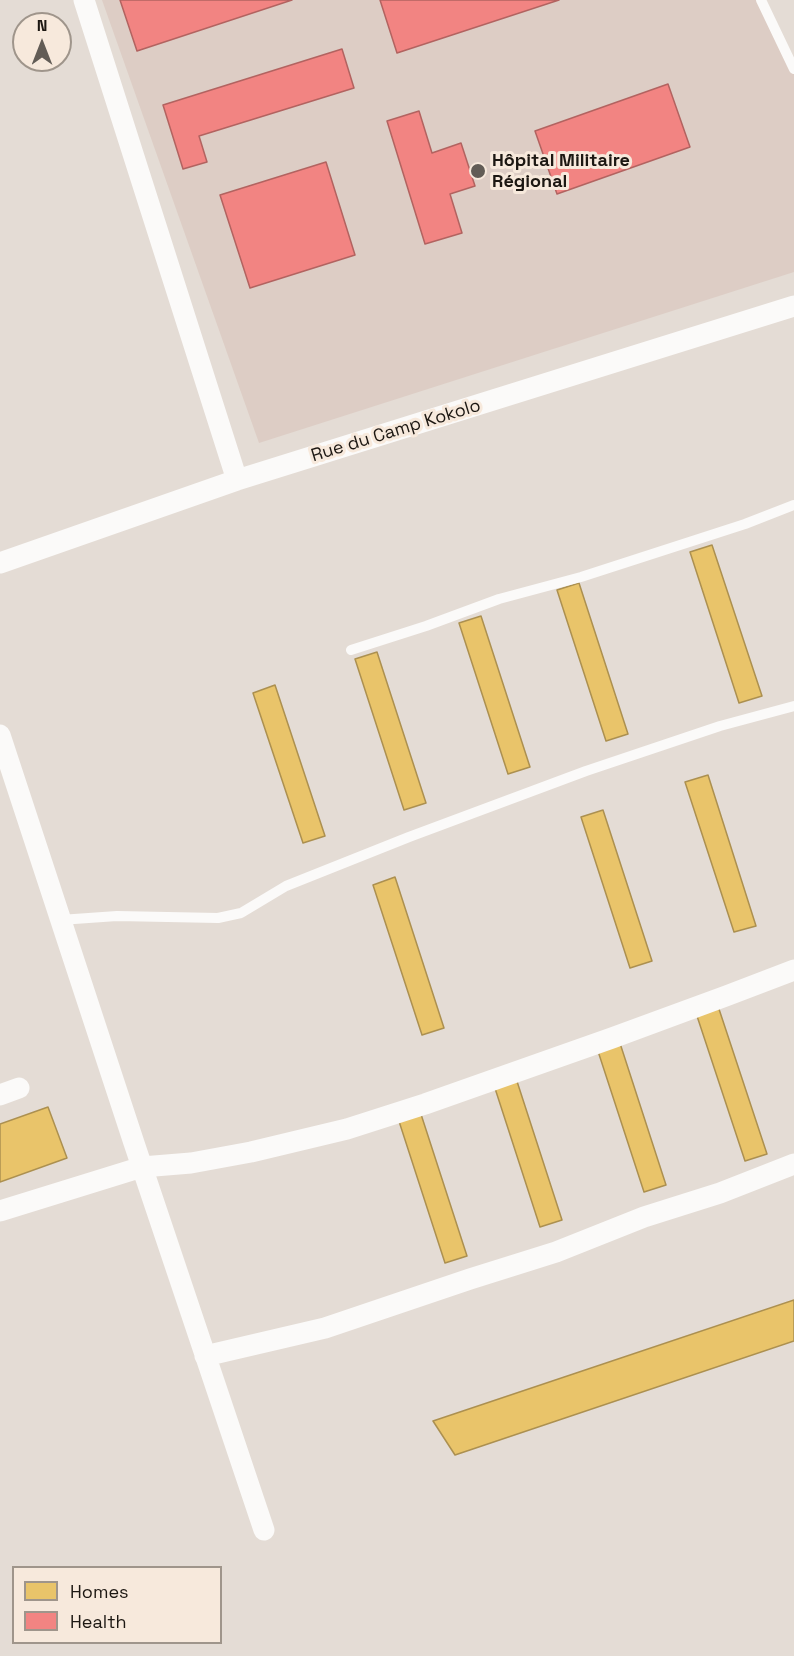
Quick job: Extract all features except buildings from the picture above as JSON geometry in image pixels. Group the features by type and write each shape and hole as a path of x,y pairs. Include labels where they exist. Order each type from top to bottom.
{"street":[{"path":"84,0 237,480"},
{"name":"Rue du Camp Kokolo","path":"0,563 237,480 794,306"},
{"path":"0,735 264,1530"},
{"path":"0,1210 142,1167 201,1162 347,1129 612,1038 794,970"},
{"path":"205,1356 336,1325 556,1252 644,1217 794,1164"}],"lane":[{"path":"761,0 794,69"},
{"path":"351,651 499,599 581,578 745,524 794,505"},
{"path":"60,920 117,916 218,918 241,913 286,886 409,837 586,771 720,726 794,706"}],"shaded area":[{"name":"Hôpital Militaire Régional","path":"102,0 761,0 794,69 794,272 259,443"}],"place":[{"name":"Hôpital Militaire Régional","path":"478,171"}]}
